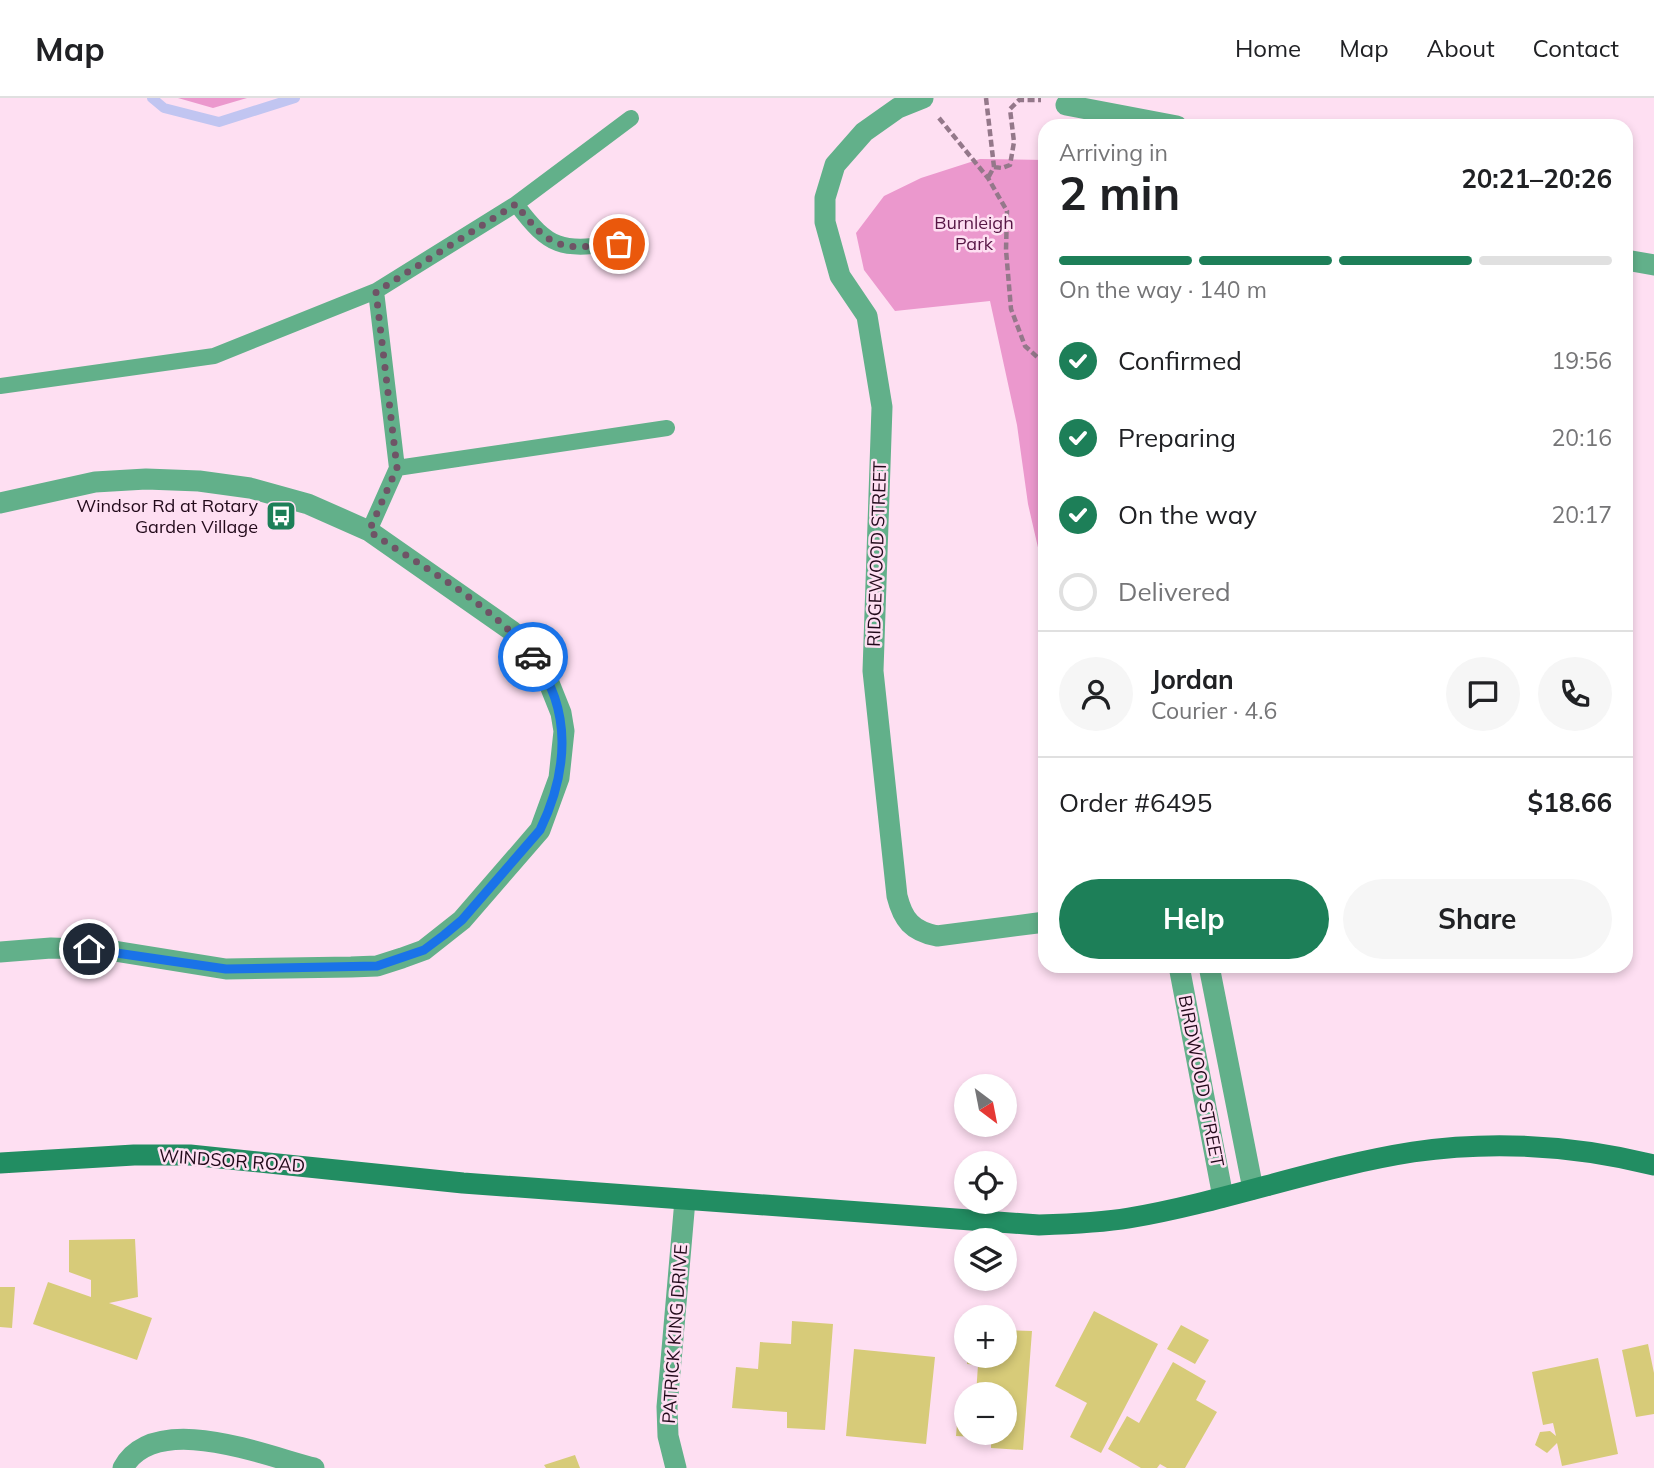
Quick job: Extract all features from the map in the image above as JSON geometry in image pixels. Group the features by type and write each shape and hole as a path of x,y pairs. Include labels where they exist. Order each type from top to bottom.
{"street":[{"name":"RIDGEWOOD STREET","path":"923,98 898,108 864,132 835,165 825,198 825,222 840,276 867,316 883,407 873,671 897,896 908,924 921,933 937,936 1038,923"},
{"path":"1066,105 1140,119"},
{"path":"1633,261 1654,265"},
{"path":"0,503 95,482 146,479 199,481 250,488 308,504 369,531 512,631 545,673 561,713 562,754 559,778 540,830 462,920 424,950 377,966 226,969 108,950 51,948 0,952"},
{"name":"BIRDWOOD STREET","path":"1180,973 1223,1197"},
{"name":"BIRDWOOD STREET","path":"1210,973 1253,1189"},
{"name":"WINDSOR ROAD","path":"0,1163 134,1155 190,1155 463,1183 1039,1225 1127,1218 1411,1153 1475,1146 1545,1145 1595,1151 1654,1165"},
{"name":"PATRICK KING DRIVE","path":"676,1468 668,1436 667,1407 685,1200"},
{"path":"123,1468 148,1444 172,1437 198,1439 314,1468"}],"lane":[{"path":"0,386 214,356 376,292 516,204 631,118"},
{"path":"516,204 538,233 553,243 577,248 619,244"},
{"path":"369,531 397,468 376,292"},
{"path":"397,468 667,428"}],"path":[{"path":"923,98 988,178 1007,211 1006,250 1011,309 1025,346 1038,358"},
{"path":"986,98 994,167 988,178"},
{"path":"994,167 1010,165 1014,142 1010,109 1019,100 1033,99 1066,105"}],"green space":[{"path":"178,98 247,98 213,108"},
{"name":"Burnleigh Park","path":"980,159 1038,160 1038,548 1028,504 1017,425 990,301 895,311 864,270 856,233 884,196 921,178"}],"building":[{"path":"135,1239 138,1297 109,1303 152,1318 137,1360 33,1324 48,1282 91,1297 91,1280 69,1272 69,1240"},
{"path":"0,1287 15,1287 12,1328 0,1327"},
{"path":"1094,1311 1158,1344 1101,1453 1070,1437 1087,1403 1055,1386"},
{"path":"792,1321 833,1324 825,1430 787,1428 787,1412 732,1408 736,1367 758,1369 760,1342 791,1344"},
{"path":"1181,1325 1209,1340 1195,1364 1167,1349"},
{"path":"1017,1330 1032,1331 1023,1450 991,1448 991,1445 1017,1445 1017,1382 977,1382 978,1368 1017,1368"},
{"path":"1648,1344 1654,1373 1654,1414 1636,1417 1622,1350"},
{"path":"854,1349 935,1357 926,1444 846,1436"},
{"path":"1598,1358 1618,1454 1562,1466 1557,1443 1547,1453 1535,1445 1540,1432 1550,1431 1556,1436 1553,1423 1543,1425 1532,1372"},
{"path":"1173,1362 1206,1381 1196,1400 1217,1412 1185,1468 1167,1468 1160,1464 1157,1468 1141,1468 1108,1449 1127,1416 1139,1423"},
{"path":"575,1455 580,1468 546,1468 544,1465"}],"waterway":[{"path":"152,98 164,108 219,122 295,98"}],"way so far":[{"path":"533,657 512,631 489,613 369,531 397,468 376,292 516,204 538,233 553,243 577,248 619,244"}],"place":[{"name":"Windsor Rd at Rotary Garden Village","path":"281,516"}],"route":[{"path":"89,949 226,969 377,966 424,950 462,920 540,830 547,816 559,778 564,731 557,700 545,673 533,657"}]}
